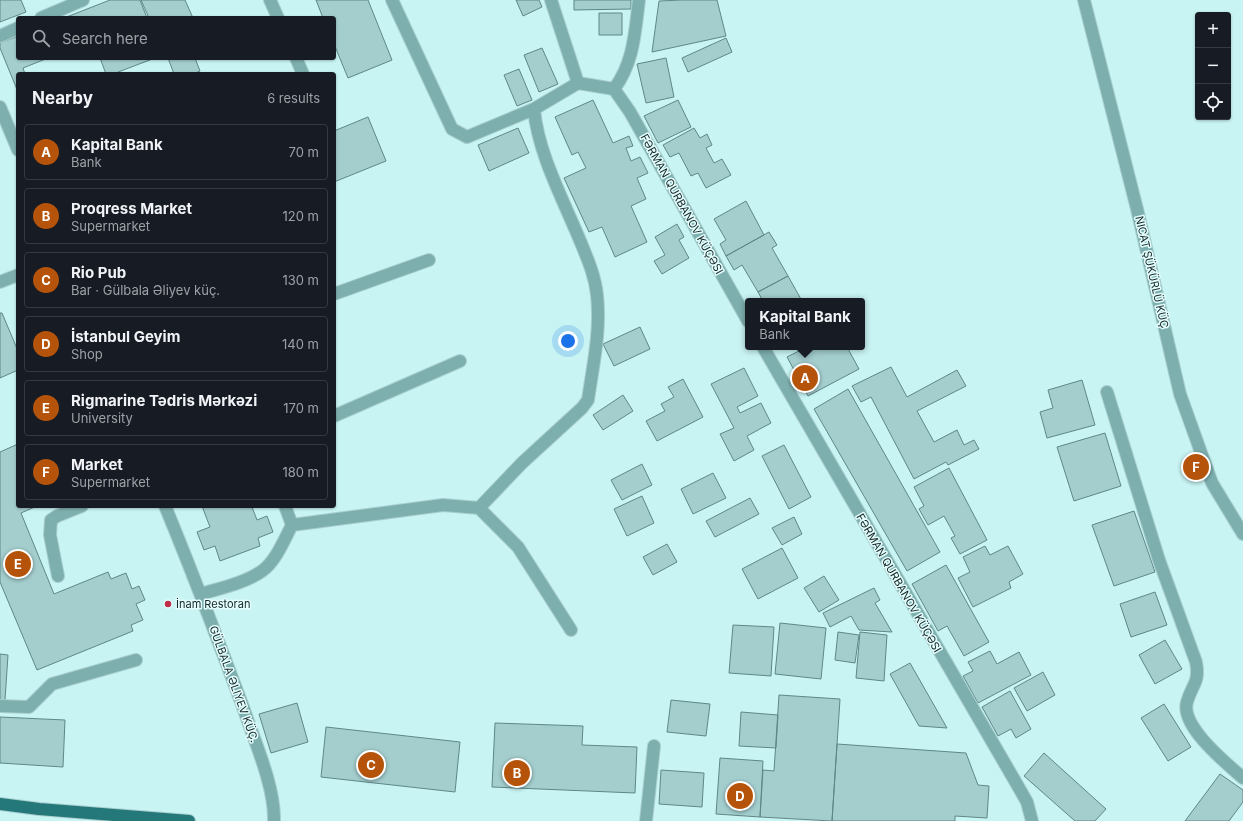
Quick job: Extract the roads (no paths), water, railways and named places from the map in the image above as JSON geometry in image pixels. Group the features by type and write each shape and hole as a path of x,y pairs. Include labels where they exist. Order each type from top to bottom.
{"main road":[{"path":"0,804 39,809 189,821"}],"street":[{"path":"46,16 83,0"},
{"path":"270,0 277,16"},
{"path":"392,0 452,129 467,138 534,109 578,83 614,89 623,78 632,54 639,0"},
{"path":"551,0 578,83"},
{"name":"NICAT ŞÜKÜRLÜ KÜÇ","path":"1084,0 1137,209 1180,394 1212,484 1243,534"},
{"path":"0,36 16,29"},
{"path":"297,60 302,72"},
{"name":"FƏRMAN QURBANOV KÜÇƏSI","path":"614,89 630,112 745,316"},
{"path":"0,106 16,145"},
{"path":"479,508 522,463 582,408 588,400 598,337 597,294 593,272 557,186 536,125 534,109"},
{"path":"336,293 429,260"},
{"path":"0,282 16,275"},
{"name":"FƏRMAN QURBANOV KÜÇƏSI","path":"765,350 1027,802 1032,821"},
{"path":"336,415 460,361"},
{"path":"1107,392 1160,560 1196,662 1198,675 1187,703 1185,713 1193,728 1222,759 1243,778"},
{"path":"292,525 443,505 479,508 518,547 571,630"},
{"path":"58,576 50,536 51,520 56,516 77,508"},
{"name":"GÜLBALA ƏLIYEV KÜÇ.","path":"166,508 202,594 262,760 271,797 274,821"},
{"path":"202,594 228,586 262,570 276,554 292,525 286,508"},
{"path":"0,706 29,707 52,684 136,660"},
{"path":"646,821 654,746"}],"place":[{"name":"Kapital Bank","path":"805,378"},
{"name":"Market","path":"1196,467"},
{"name":"Rigmarine Tədris Mərkəzi","path":"18,564"},
{"name":"İnam Restoran","path":"168,604"},
{"name":"Rio Pub","path":"371,765"},
{"name":"Proqress Market","path":"517,773"},
{"name":"İstanbul Geyim","path":"740,796"}]}
